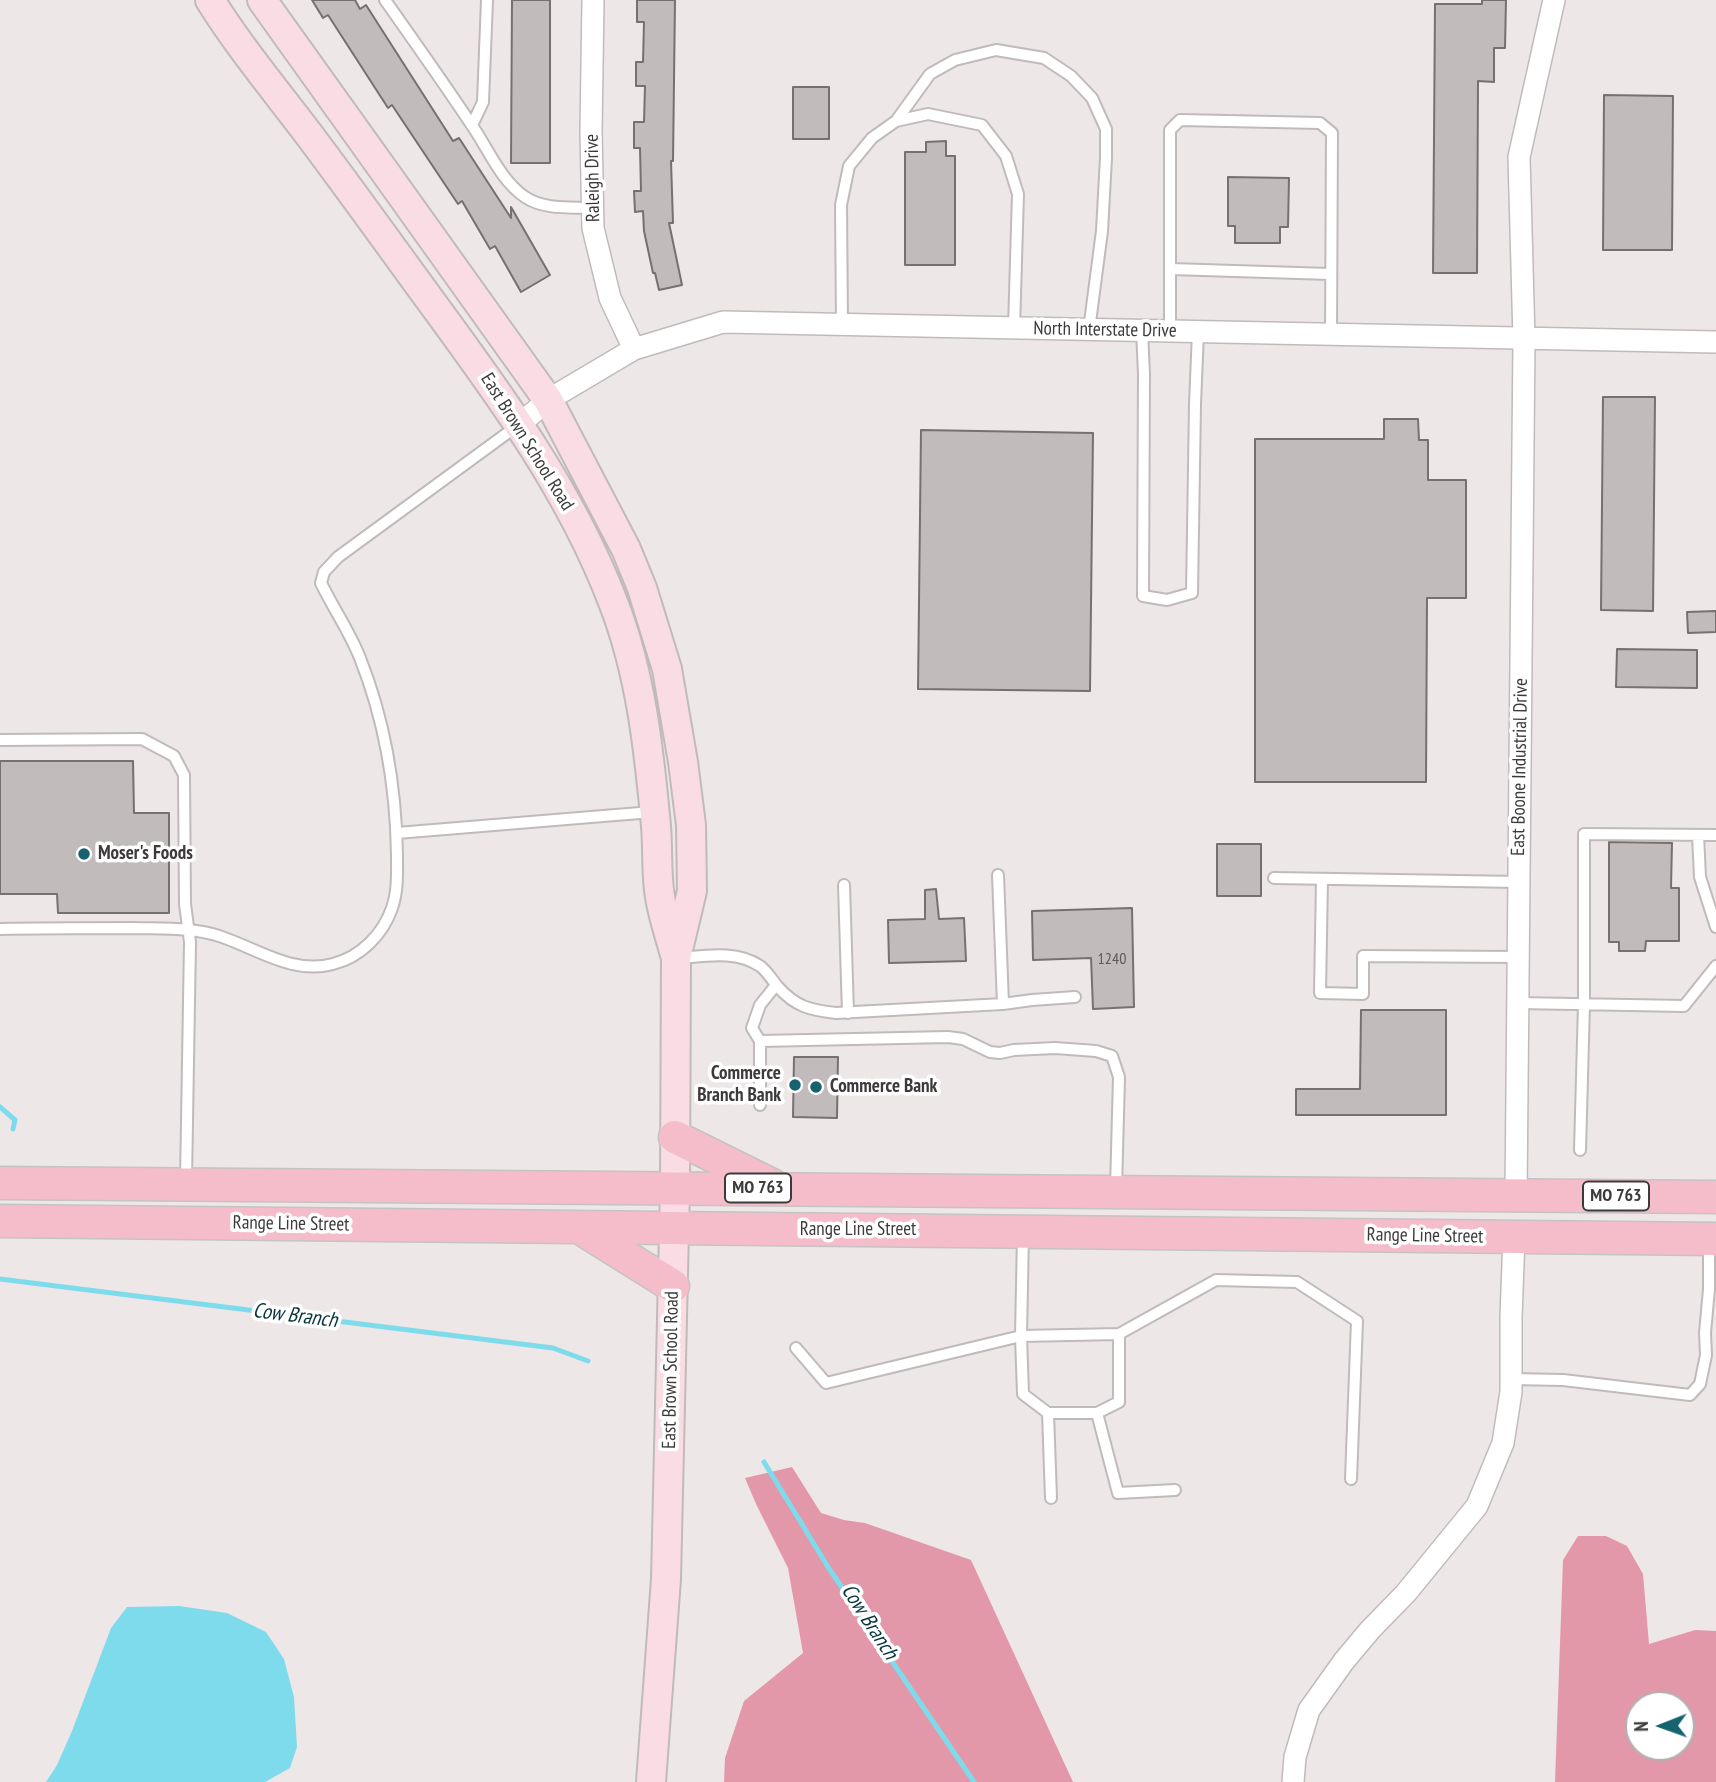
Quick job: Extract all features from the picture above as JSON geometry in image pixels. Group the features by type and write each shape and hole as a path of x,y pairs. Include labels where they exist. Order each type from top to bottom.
{"main road":[{"name":"East Brown School Road","path":"210,0 229,30 311,137 520,424 579,527 613,602 630,654 644,716 655,812 660,896 676,958"},
{"name":"East Brown School Road","path":"262,0 548,400 626,549 642,588 667,669 684,762 691,825 692,891 676,958 675,1188 666,1579 651,1782"},
{"path":"675,1138 780,1188"},
{"name":"Range Line Street","path":"0,1183 1716,1197"},
{"path":"72,1222 174,1202 183,1198 187,1191 186,1184"},
{"path":"1335,1235 1443,1217 1496,1212 1510,1204 1516,1195"},
{"path":"1514,1237 1527,1226 1545,1219 1573,1215 1641,1196"},
{"name":"Range Line Street","path":"0,1221 1713,1239"},
{"path":"579,1227 673,1286"}],"street":[{"name":"Raleigh Drive","path":"593,0 593,228 610,298 634,349"},
{"name":"East Boone Industrial Drive","path":"1516,1195 1524,339 1519,157 1554,0"},
{"name":"North Interstate Drive","path":"520,424 548,400 634,349 723,322 1716,342"},
{"path":"1293,1782 1295,1757 1310,1710 1344,1661 1406,1592 1477,1506 1503,1443 1511,1392 1514,1237"}],"lane":[{"path":"385,0 472,125 506,180 524,196 537,203 593,208"},
{"path":"472,125 484,102 487,0"},
{"path":"842,325 841,205 849,166 872,138 896,121 930,74 955,60 996,51 1044,58 1071,76 1092,98 1106,130 1102,231 1089,330"},
{"path":"896,121 928,114 982,125 1006,156 1018,194 1014,328"},
{"path":"1170,332 1170,130 1180,120 1320,123 1332,133 1331,335"},
{"path":"1171,269 1330,274"},
{"path":"1142,331 1143,596 1167,600 1192,593 1198,332"},
{"path":"0,929 188,929 221,936 282,962 309,966 332,965 349,958 375,938 385,925 393,906 397,883 397,833 391,769 360,657 321,583 324,572 338,557 520,424"},
{"path":"0,740 142,738 174,756 184,775 183,863 190,942 186,1184"},
{"path":"397,833 655,812"},
{"path":"1580,1150 1584,1004 1584,834 1716,835"},
{"path":"1698,835 1700,877 1716,927"},
{"path":"998,875 1003,1004"},
{"path":"1274,878 1518,882"},
{"path":"1322,878 1320,993 1363,993 1363,956 1518,957"},
{"path":"844,885 848,1013"},
{"path":"676,958 727,954 747,959 762,967 791,1001 810,1010 848,1013 1075,997"},
{"path":"1518,1003 1684,1006 1716,966"},
{"path":"760,1105 760,1041 752,1028 760,1005 776,985"},
{"path":"760,1041 948,1037 964,1039 990,1052 1055,1048 1096,1051 1112,1056 1119,1077 1116,1192"},
{"path":"1023,1231 1023,1394 1048,1413 1097,1413 1119,1402 1119,1334"},
{"path":"1511,1379 1575,1381 1690,1395 1700,1384 1706,1355 1705,1333 1713,1239"},
{"path":"796,1348 826,1383 1021,1336 1119,1334 1216,1280 1297,1282 1357,1321 1351,1479"},
{"path":"1048,1413 1051,1497"},
{"path":"1097,1413 1118,1493 1175,1490"}],"shaded area":[{"path":"792,1467 821,1513 865,1523 971,1560 1073,1782 724,1782 725,1758 744,1701 803,1653 788,1568 745,1478"},
{"path":"1578,1536 1606,1536 1627,1546 1643,1574 1649,1644 1695,1630 1716,1631 1716,1782 1555,1782 1563,1560"}],"water":[{"path":"179,1606 227,1613 266,1632 284,1659 294,1697 297,1747 290,1768 265,1782 46,1782 72,1731 111,1628 127,1607"}],"building":[{"path":"312,0 355,0 360,9 366,5 453,141 459,138 511,218 511,207 550,275 521,292 495,246 490,249 462,201 458,204 392,105 388,108 328,15 323,18"},
{"path":"512,0 550,0 550,163 511,163"},
{"path":"637,0 675,0 671,161 673,223 669,223 682,285 659,290 644,231 643,211 635,212 634,191 641,191 640,148 634,148 634,122 644,122 645,86 636,86 636,62 643,62 644,22 637,22"},
{"path":"1482,0 1506,0 1505,48 1494,48 1494,82 1478,81 1477,273 1433,273 1435,4 1482,4"},
{"path":"793,87 829,87 829,139 793,139"},
{"path":"1604,95 1673,96 1672,250 1603,250"},
{"path":"946,141 946,156 955,156 955,265 905,265 905,152 926,152 926,142"},
{"path":"1228,177 1289,178 1288,227 1280,227 1280,243 1235,243 1235,226 1228,226"},
{"path":"1603,397 1655,397 1653,611 1601,610"},
{"path":"1384,419 1418,419 1419,440 1428,440 1428,480 1466,480 1466,598 1427,598 1426,782 1255,782 1255,439 1384,439"},
{"path":"921,430 1093,433 1090,691 918,689"},
{"path":"1716,611 1716,632 1688,633 1687,612"},
{"path":"1617,649 1697,650 1697,688 1616,687"},
{"name":"Moser's Foods","path":"0,761 133,761 134,813 169,813 169,913 58,913 57,894 0,894"},
{"path":"1609,842 1672,843 1671,888 1679,888 1679,941 1646,941 1645,951 1619,951 1619,942 1609,942"},
{"path":"1217,844 1261,844 1261,896 1217,896"},
{"path":"936,889 939,919 964,918 966,961 889,963 888,920 925,919 925,890"},
{"path":"1132,908 1134,1007 1093,1009 1091,958 1033,960 1032,911"},
{"path":"1361,1010 1446,1010 1446,1115 1296,1115 1296,1089 1360,1089"},
{"name":"Commerce Bank","path":"794,1057 838,1057 837,1118 793,1117"}],"waterway":[{"name":"Cow Branch","path":"0,1107 15,1120 13,1129"},
{"name":"Cow Branch","path":"0,1279 553,1348 588,1361"},
{"name":"Cow Branch","path":"764,1462 828,1567 974,1782"}],"place":[{"name":"Moser's Foods","path":"84,854"},
{"name":"Commerce Branch Bank","path":"795,1085"},
{"name":"Commerce Bank","path":"816,1087"}]}
